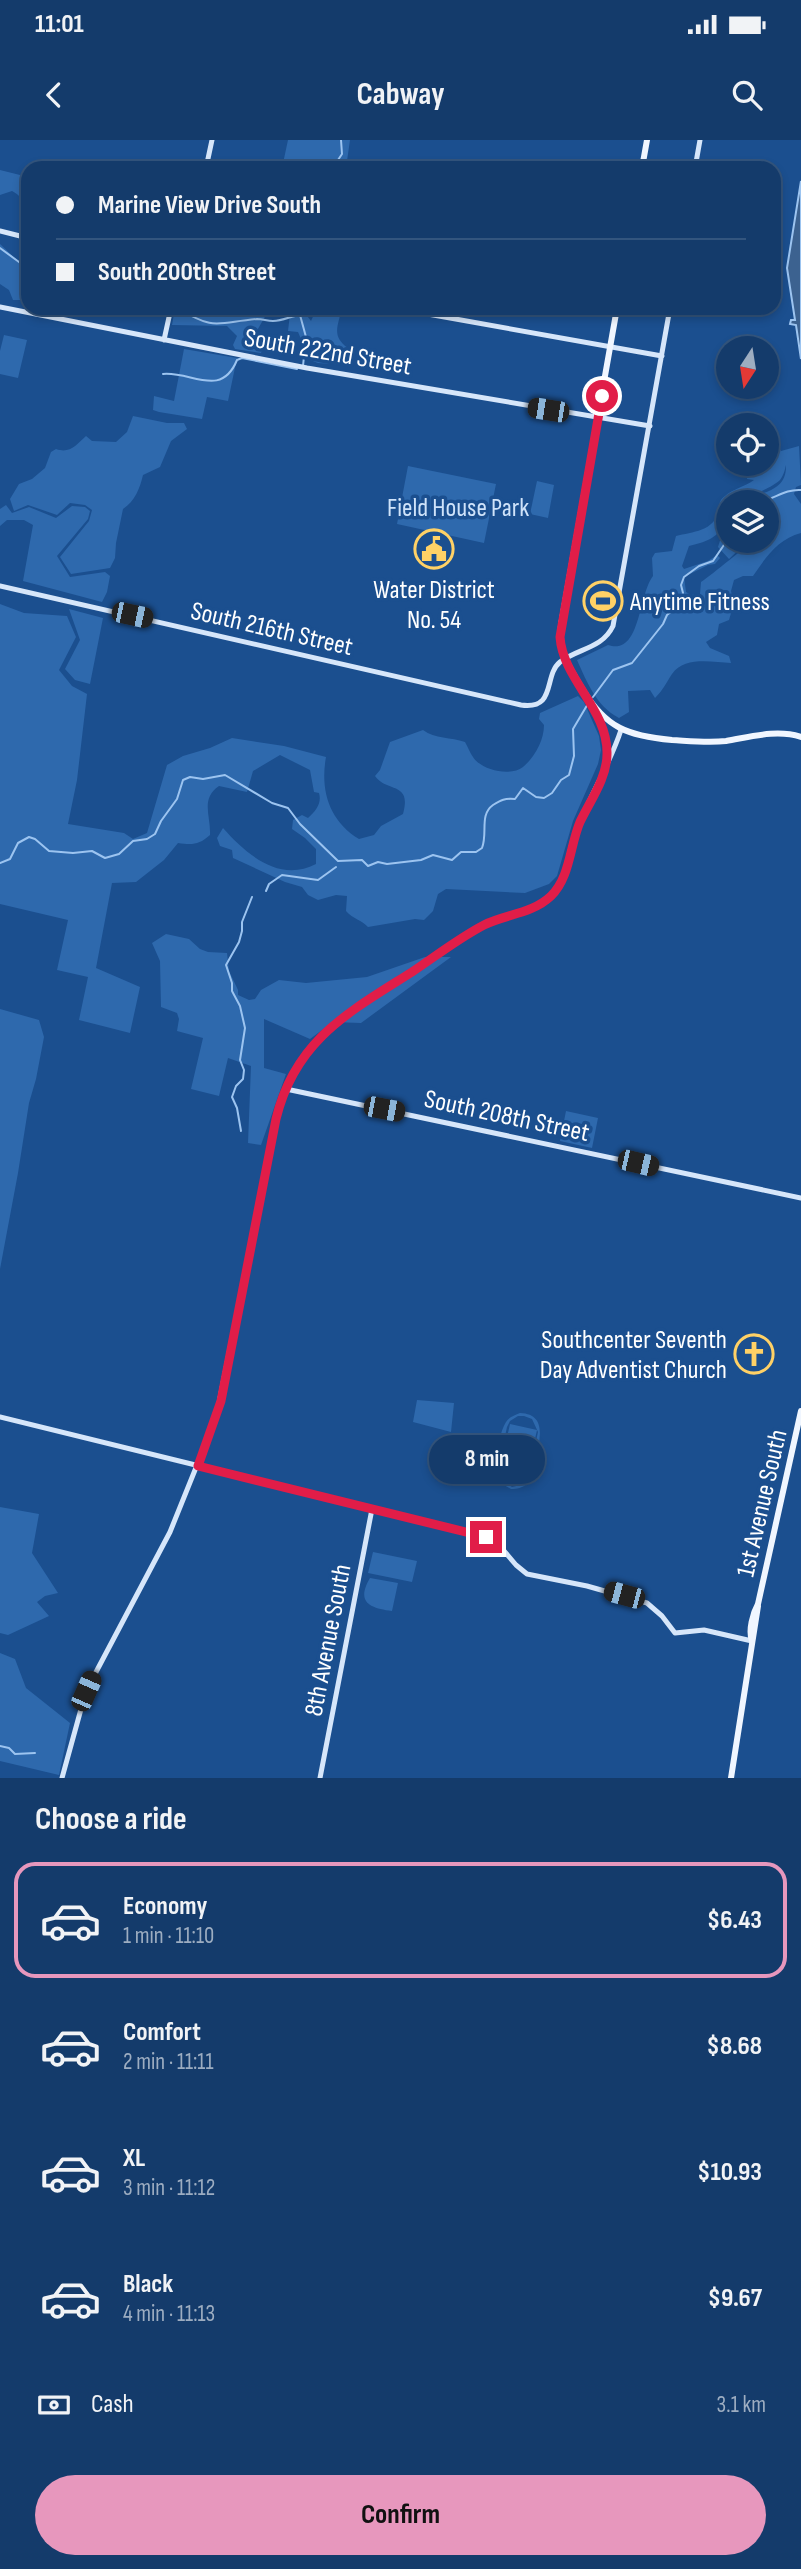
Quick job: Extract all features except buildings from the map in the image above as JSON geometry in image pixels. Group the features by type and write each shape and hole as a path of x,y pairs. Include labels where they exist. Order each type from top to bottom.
{"main road":[{"path":"208,161 212,140"},
{"path":"643,161 647,140"},
{"path":"696,161 700,140"},
{"path":"0,231 21,236"},
{"name":"South 222nd Street","path":"0,307 21,311"},
{"name":"South 222nd Street","path":"39,315 164,341 650,426"},
{"path":"164,341 170,315"},
{"path":"433,315 662,356"},
{"path":"616,315 561,620 560,640 565,659 595,709 621,730 653,738 705,743 775,734 801,737"},
{"path":"565,659 604,639 615,620 669,315"},
{"name":"South 216th Street","path":"0,586 525,706 536,704 547,695 554,669 565,659"},
{"path":"595,709 607,749 604,774"},
{"path":"62,1778 79,1712 90,1682 167,1540 221,1401 276,1119 286,1089 304,1055 352,1009 485,924 526,911 551,896 562,880 573,838 604,774 621,730"},
{"name":"South 208th Street","path":"286,1089 801,1198"},
{"name":"1st Avenue South","path":"731,1778 752,1641 750,1636 754,1611 758,1604 801,1411"},
{"path":"0,1417 481,1535 505,1551 516,1566 527,1574 587,1586 646,1603 659,1613 677,1634 708,1630 752,1641"},
{"name":"8th Avenue South","path":"320,1778 372,1509"}],"green space":[{"path":"288,140 350,140 347,161 284,161"},
{"path":"0,170 21,175 21,198 12,191 0,195"},
{"path":"0,244 21,264 21,300 13,300 9,290 0,284"},
{"path":"174,315 266,315 255,334 263,347 261,353 235,349 233,345 237,336 227,326 172,325"},
{"path":"290,315 306,315 311,321 314,315 340,315 338,335 348,348 348,365 310,360 298,332 288,331"},
{"path":"4,335 27,340 18,378 0,374 0,351"},
{"path":"184,349 237,358 228,401 207,397 202,419 153,410 154,396 174,401"},
{"path":"133,416 167,423 184,423 187,429 171,441 160,467 143,475 136,494 123,509 115,558 110,568 71,574 60,557 89,521 92,510 85,505 70,503 57,515 28,505 14,511 10,499 19,484 32,479 45,468 51,452 56,449 69,449 86,436 92,441 116,442 127,432"},
{"path":"799,446 801,485 796,487 794,494 801,504 801,533 779,544 779,490 772,490 782,482 786,465 780,480 763,490 736,490 754,480 747,479 747,476 779,476 779,448 781,451"},
{"name":"Field House Park","path":"408,466 496,484 484,543 397,524"},
{"path":"537,481 554,485 548,518 530,514"},
{"path":"6,505 12,513 29,507 56,518 72,506 85,507 90,511 88,519 57,556 70,577 105,572 110,576 102,602 23,581 33,525 24,520 7,520 0,526 0,509"},
{"path":"716,518 716,534 689,546 682,566 684,569 717,555 720,558 715,564 684,577 686,592 691,595 700,594 701,582 738,553 771,553 753,576 734,580 731,591 734,603 729,620 719,624 717,635 706,642 710,648 729,656 731,663 699,661 677,668 655,698 650,690 628,691 629,712 619,718 598,700 577,660 608,645 619,646 627,642 633,633 653,576 652,558 655,553 672,551 676,536 696,532"},
{"path":"724,553 735,553 729,559"},
{"path":"0,604 24,613 67,616 76,637 59,670 72,686 87,694 77,780 68,824 124,833 133,839 147,833 167,765 183,756 232,738 284,746 326,757 324,781 334,814 349,832 359,839 374,835 381,826 403,814 405,804 401,792 375,776 380,770 390,742 423,730 465,742 477,762 489,769 504,772 517,770 531,758 541,742 544,725 539,719 540,713 578,696 584,702 599,736 601,750 598,764 573,821 557,876 549,884 525,893 446,889 438,894 433,911 424,920 415,919 368,927 346,911 347,896 336,895 318,900 308,895 302,887 233,858 232,850 220,846 217,838 223,828 253,856 277,868 303,869 316,864 316,849 292,829 293,820 302,815 308,818 316,810 320,800 319,793 314,792 310,770 280,755 253,771 247,792 219,786 213,791 208,802 210,835 195,843 178,843 164,860 136,882 112,883 96,968 140,987 130,1033 79,1020 88,977 57,970 68,920 0,904"},
{"path":"69,609 103,618 90,684 75,680 65,669 80,640"},
{"path":"166,934 189,939 208,952 227,953 229,971 238,995 249,1000 255,999 261,990 279,980 306,983 367,977 425,957 451,957 361,1023 333,1022 310,1039 264,1019 264,1068 286,1074 261,1145 248,1143 251,1066 228,1058 219,1096 191,1089 203,1038 177,1031 177,1013 161,1007 160,961 152,943"},
{"path":"0,1009 39,1020 44,1037 29,1103 0,1269"},
{"path":"566,1111 598,1118 592,1148 560,1141"},
{"path":"417,1400 454,1403 451,1432 413,1422"},
{"path":"520,1413 534,1418 538,1423 540,1435 529,1481 521,1487 511,1489 499,1482 496,1469 497,1452 506,1422","holes":["524,1416 532,1419 538,1432 528,1477 521,1485 512,1487 500,1479 498,1469 507,1427 510,1421"]},
{"path":"510,1424 537,1430 526,1479 499,1473"},
{"path":"0,1507 39,1514 32,1553 58,1593 45,1596 37,1602 49,1616 8,1635 0,1633"},
{"path":"373,1552 417,1561 412,1582 368,1573"},
{"path":"370,1578 398,1583 392,1611 371,1606 367,1602 364,1593"},
{"path":"0,1653 15,1659 26,1688 70,1723 59,1775 0,1761"}],"shaded area":[{"path":"801,181 801,359 796,325 790,324 791,320 795,320 787,268"}],"waterway":[{"path":"337,161 342,154 341,140"},
{"path":"0,248 21,263"},
{"path":"190,315 216,324 257,319 271,321 300,315"},
{"path":"300,315 306,337 303,366"},
{"path":"163,374 214,381 223,378 237,360 242,358 297,369"},
{"path":"779,494 801,490"},
{"path":"593,697 613,670 632,663 667,615 679,605 684,577 699,566 713,561 718,553"},
{"path":"0,863 10,859 18,843 29,837 49,851 92,851 105,858 119,854 133,841 147,839 155,834 177,799 183,780 190,777 203,779 225,775 272,803 288,808 300,824 338,861 362,860 368,866 378,862 387,864 421,860 433,855 452,860 461,852 476,852 482,848 486,814 493,805 503,800 515,799 523,788 536,797 544,798 569,775 574,756 573,729 589,702"},
{"path":"266,891 269,884 282,875 318,880 336,867"},
{"path":"241,1131 232,1097 236,1086 243,1079 244,1070 240,1060 245,1028 226,965 239,942 242,922 252,897"},
{"path":"0,1746 9,1748 15,1754 35,1753"}],"place":[{"name":"Water District No. 54","path":"434,549"},
{"name":"Anytime Fitness","path":"603,601"},
{"name":"Southcenter Seventh Day Adventist Church","path":"754,1354"}],"route":[{"path":"486,1537 198,1466 221,1401 279,1105 304,1055 325,1031 352,1009 485,924 526,911 551,896 562,880 573,838 604,774 606,738 595,709 565,659 560,637 602,396"}]}
